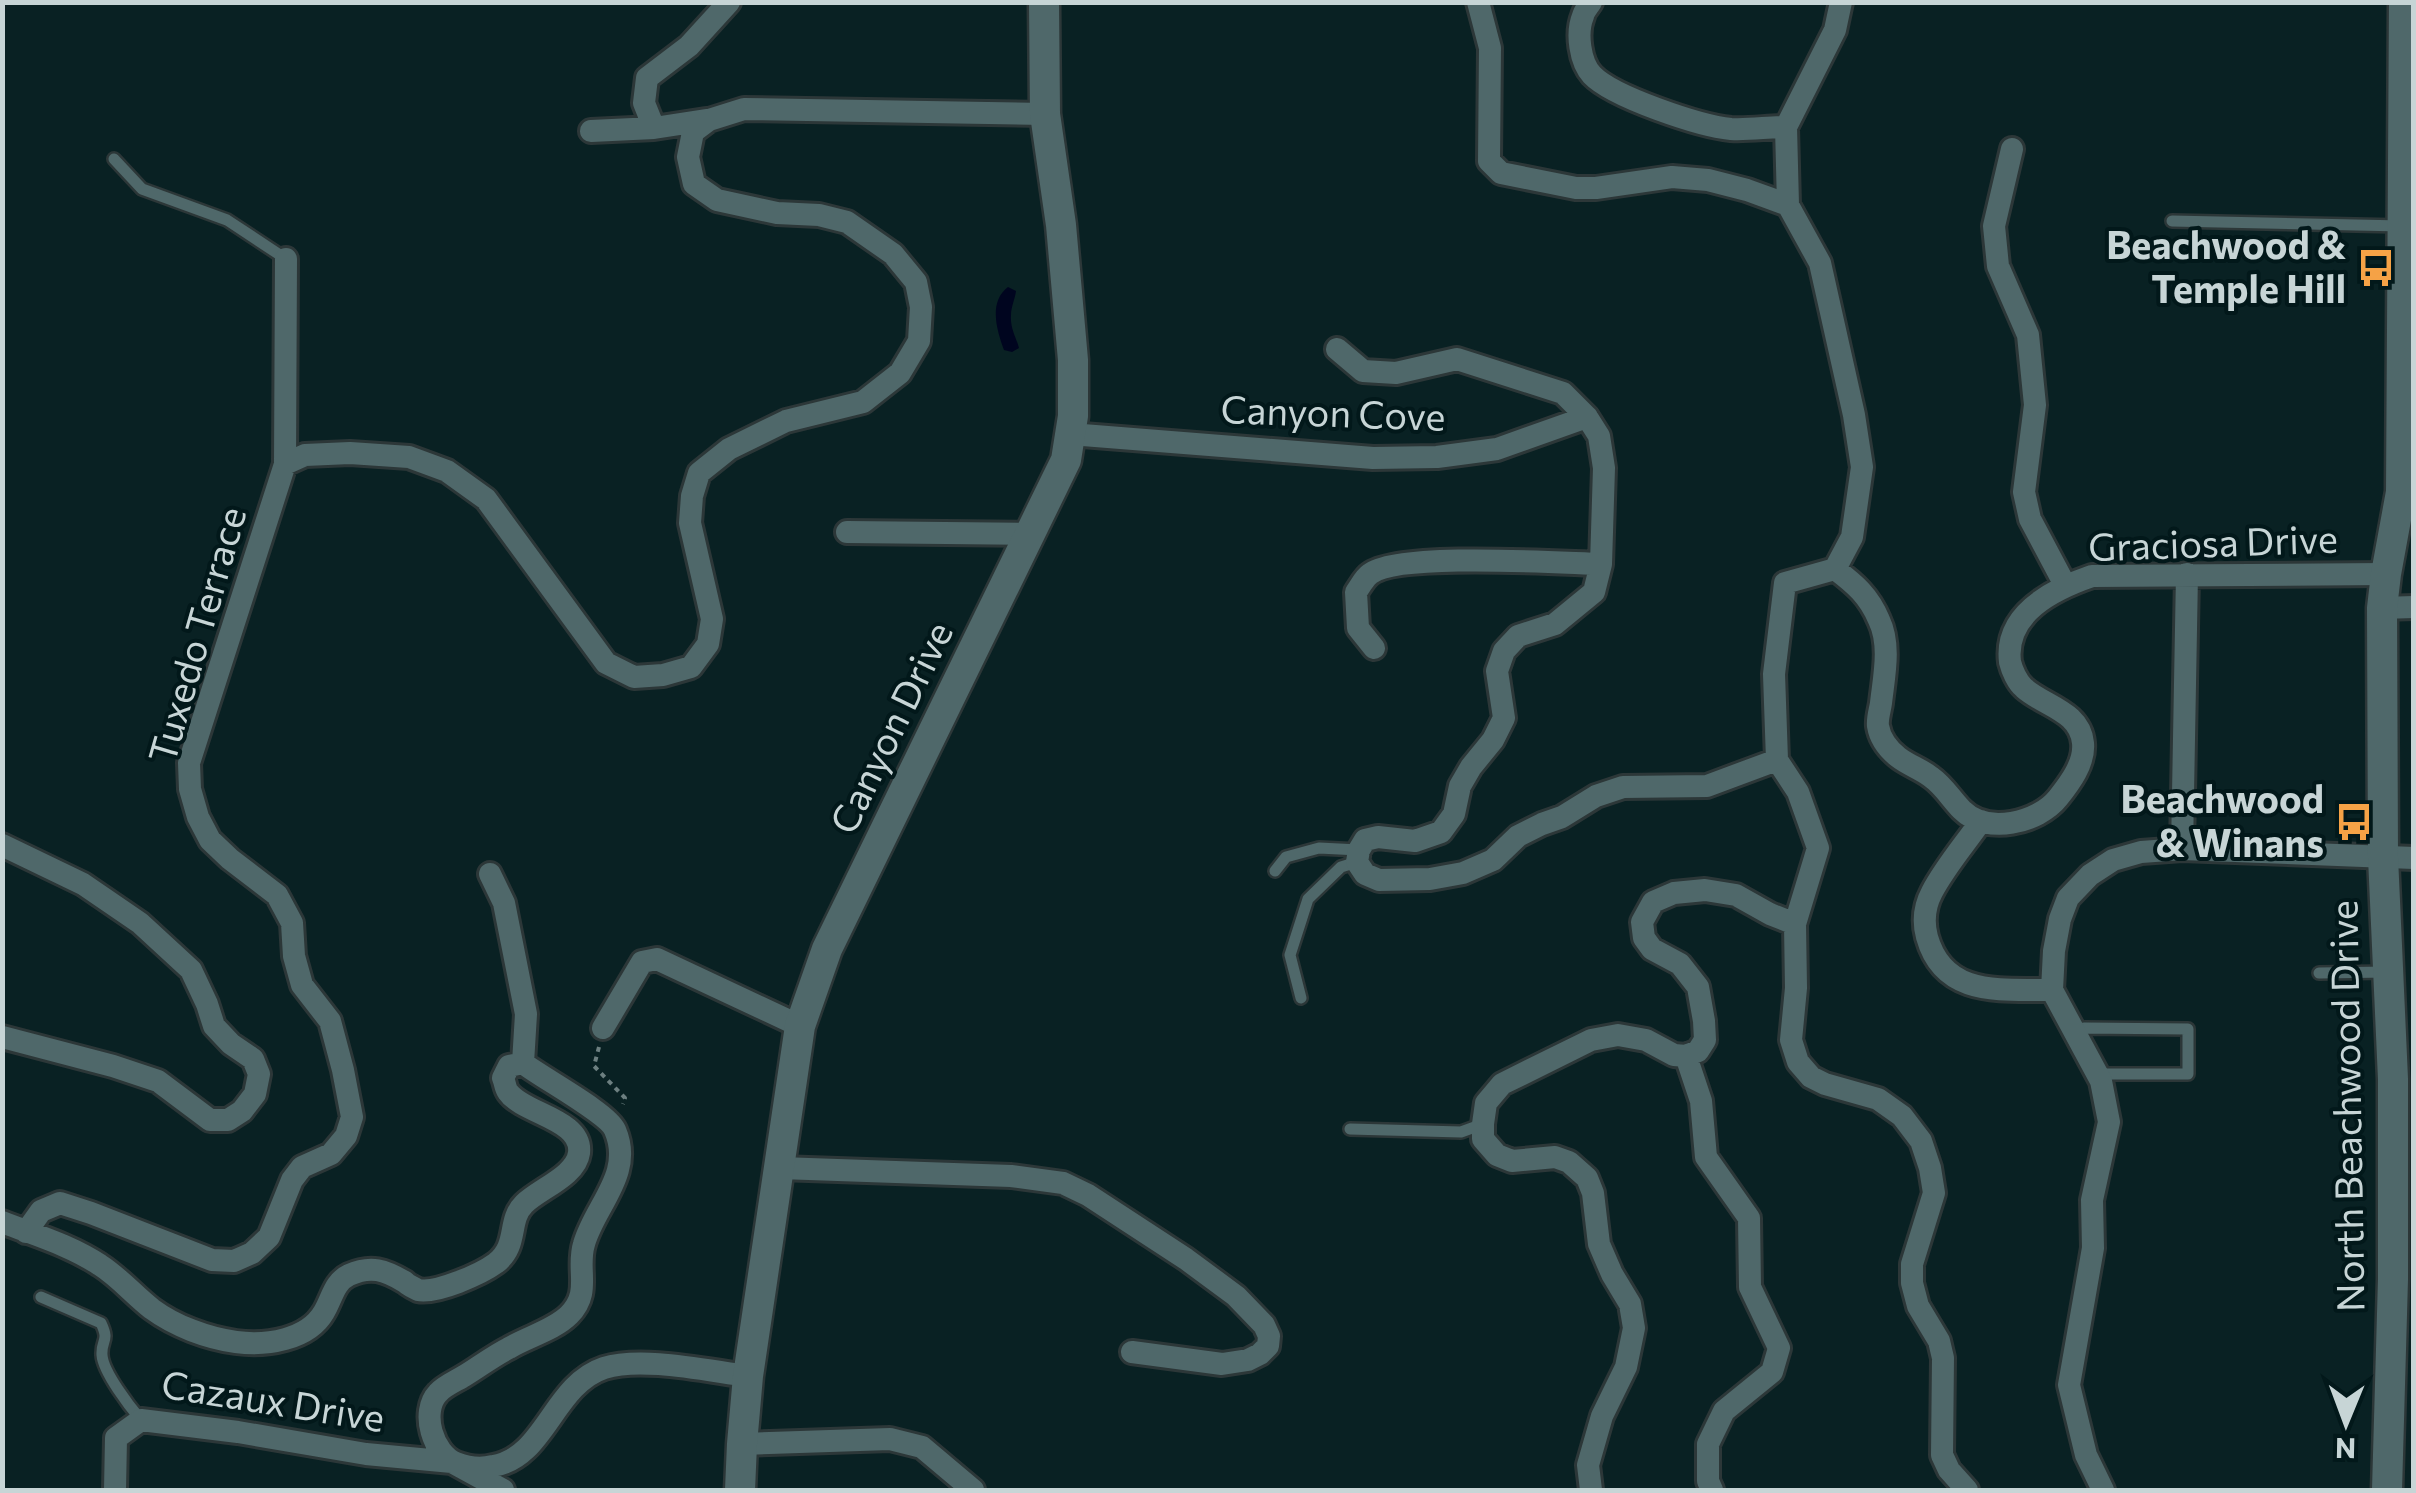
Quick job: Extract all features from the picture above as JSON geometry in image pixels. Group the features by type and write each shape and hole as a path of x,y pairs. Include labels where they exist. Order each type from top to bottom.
{"street":[{"path":"654,128 644,104 648,78 689,46 729,2"},
{"name":"Canyon Drive","path":"740,1490 748,1376 800,1026 827,949 1066,460 1073,416 1073,360 1044,114 1044,2"},
{"path":"1478,2 1490,48 1489,161 1502,172 1576,188 1672,176 1708,180 1788,205"},
{"path":"1840,2 1835,30 1786,127 1788,205 1820,263 1862,466 1852,536 1834,569 1785,583 1774,674 1777,760 1798,792 1818,848 1794,924 1796,988 1791,1040 1798,1062 1811,1077 1878,1099 1902,1116 1921,1141 1934,1193 1912,1264 1912,1283 1918,1306 1939,1342 1943,1358 1942,1455 1949,1470 1967,1490"},
{"name":"North Beachwood Drive","path":"2388,1490 2393,1079 2383,857 2382,608 2401,492 2408,277 2402,226 2404,2"},
{"path":"1586,10 1580,53 1589,72 1601,83 1698,122 1730,129 1786,127"},
{"path":"591,131 709,120 744,108 1044,114"},
{"path":"285,464 306,456 350,453 409,457 448,471 486,499 606,663 634,676 664,675 691,667 708,644 712,620 690,523 699,473 729,449 786,422 863,402 900,373 919,341 921,307 916,282 893,254 848,222 717,200 694,184 688,157 693,132 709,120"},
{"path":"2012,149 1994,226 1998,266 2028,335 2035,405 2024,492 2034,529 2066,585"},
{"name":"Tuxedo Terrace","path":"26,1232 41,1210 60,1203 212,1260 234,1261 252,1254 269,1237 292,1180 302,1167 331,1154 346,1136 352,1117 330,1021 302,985 294,956 292,923 277,895 210,840 190,789 189,763 285,464 286,259"},
{"path":"1337,349 1363,371 1396,373 1456,358 1563,393 1600,436 1604,468 1602,564 1594,592 1555,624 1518,636 1504,651 1497,671 1504,718 1494,740 1460,786 1454,814 1441,832 1415,841 1378,836 1364,840 1358,856 1366,874 1379,880 1463,874 1493,860 1518,836 1562,818 1596,796 1623,787 1707,786 1777,760"},
{"name":"Canyon Cove","path":"1070,434 1373,458 1436,457 1497,449 1587,417"},
{"path":"846,532 1032,534"},
{"path":"1374,648 1358,628 1356,592 1370,572 1402,563 1602,564"},
{"path":"1834,569 1859,587 1880,622 1886,653 1878,725 1883,742 1897,756 1931,777 1964,813 1981,821 1930,894 1923,921 1929,944 1944,970 1962,982 1986,988 2052,990"},
{"path":"2182,849 2187,574"},
{"name":"Graciosa Drive","path":"1981,821 2010,824 2034,816 2054,803 2072,780 2080,761 2083,742 2076,723 2022,687 2011,668 2009,649 2016,627 2033,606 2066,585 2092,576 2386,574"},
{"path":"2382,608 2414,607"},
{"path":"2,845 83,884 140,923 191,970 214,1026 252,1058 259,1074 255,1094 242,1112 228,1120 210,1120 158,1081 2,1037"},
{"path":"2103,1490 2086,1455 2069,1384 2093,1248 2092,1200 2109,1122 2102,1081 2052,990 2054,951 2068,898 2090,875 2112,860 2141,852 2182,849 2414,858"},
{"path":"490,874 504,903 526,1014 524,1063"},
{"path":"1591,1490 1588,1466 1602,1416 1626,1367 1634,1328 1630,1304 1599,1244 1593,1194 1587,1178 1569,1162 1556,1157 1512,1161 1496,1155 1483,1139 1486,1103 1502,1084 1591,1040 1618,1035 1646,1040 1674,1055 1686,1056 1698,1050 1705,1040 1698,987 1680,964 1652,949 1644,938 1642,922 1653,902 1674,893 1705,890 1736,896 1794,924"},
{"path":"603,1028 642,962 657,959 800,1026"},
{"path":"1686,1056 1701,1101 1706,1157 1749,1218 1750,1287 1779,1348 1772,1372 1724,1411 1708,1444 1708,1481 1712,1490"},
{"path":"2,1222 76,1251 102,1266 154,1310 200,1334 265,1343 301,1334 323,1314 343,1277 366,1268 386,1271 417,1290 435,1289 494,1264 508,1250 515,1218 524,1204 574,1167 579,1153 576,1138 561,1124 506,1090 504,1078 510,1066 524,1063"},
{"path":"524,1063 543,1079 593,1108 614,1128 619,1151 618,1178 582,1246 580,1302 566,1318 506,1349 437,1393 427,1414 434,1440 452,1462 478,1469 500,1466 523,1454 574,1385 603,1368 638,1363 748,1376"},
{"path":"780,1168 1011,1176 1063,1184 1088,1195 1186,1259 1236,1296 1264,1325 1269,1336 1268,1346 1260,1354 1222,1364 1132,1352"},
{"path":"114,1490 116,1438 141,1420"},
{"name":"Cazaux Drive","path":"141,1420 366,1454 452,1462 503,1490"},
{"path":"742,1444 890,1439 922,1447 973,1490"}],"lane":[{"path":"114,159 142,190 227,220 286,259"},
{"path":"2172,221 2402,226"},
{"path":"1274,871 1286,856 1319,848 1358,856"},
{"path":"1301,998 1290,955 1308,898 1358,856"},
{"path":"2319,973 2388,972"},
{"path":"2074,1030 2188,1029 2188,1074 2098,1074"},
{"path":"1350,1129 1461,1132 1483,1124"},
{"name":"Cazaux Drive","path":"41,1296 101,1323 107,1335 102,1355 122,1398 141,1420"}],"path":[{"path":"603,1028 594,1066 625,1098 614,1128"}],"water":[{"path":"1008,287 1016,291 1011,320 1019,348 1012,352 1004,350 996,317 998,300"}],"place":[{"name":"Beachwood & Temple Hill","path":"2376,268"},
{"name":"Beachwood & Winans","path":"2354,822"}]}
